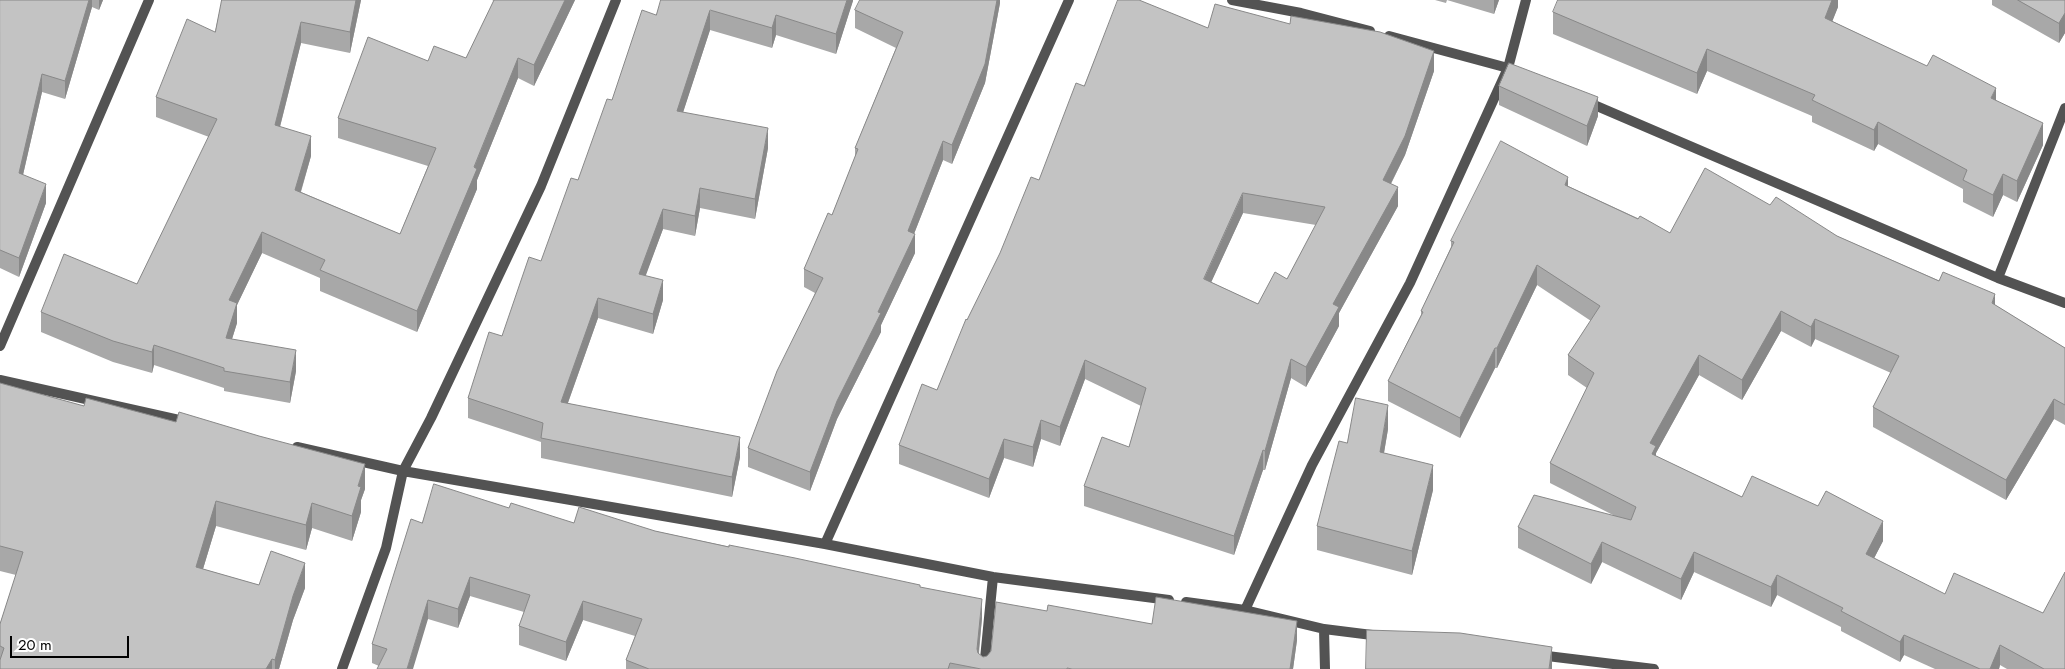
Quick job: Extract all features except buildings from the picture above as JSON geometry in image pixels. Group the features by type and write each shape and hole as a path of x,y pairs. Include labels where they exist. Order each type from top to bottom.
{"street":[{"path":"0,346 149,0"},
{"path":"346,668 386,548 403,471 431,418 541,186 616,0"},
{"path":"825,544 1069,0"},
{"path":"1232,0 1301,13 1508,68 1526,75"},
{"path":"1245,610 1312,464 1410,283 1508,68 1526,0"},
{"path":"1571,95 1998,278 2065,303"},
{"path":"1998,278 2065,108"},
{"path":"0,380 201,425"},
{"path":"288,445 403,471 825,544 993,577 1245,610 1324,629 1392,637"},
{"path":"984,669 993,577"},
{"path":"1324,629 1325,669"},
{"path":"1528,654 1654,669"}]}
